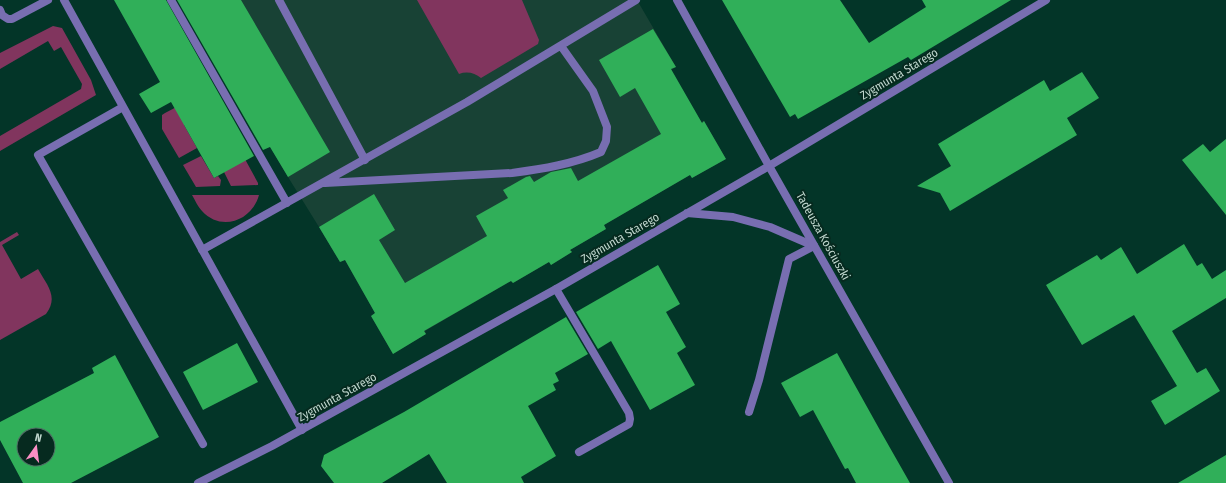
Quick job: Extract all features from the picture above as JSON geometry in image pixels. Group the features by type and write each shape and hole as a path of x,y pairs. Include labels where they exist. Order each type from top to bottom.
{"street":[{"path":"0,10 2,15 8,19 48,0"},
{"path":"64,0 302,430"},
{"path":"171,0 287,203"},
{"path":"279,0 364,160"},
{"path":"202,250 467,102 636,0"},
{"name":"Tadeusza Kościuszki","path":"677,0 814,246 949,483"},
{"name":"Zygmunta Starego","path":"198,483 302,430 556,289 769,166 1046,0"},
{"path":"322,183 512,173 538,169 588,157 601,152 606,141 607,127 593,91 561,46"},
{"path":"123,107 38,155 204,444"},
{"path":"687,213 733,216 770,227 814,246"},
{"path":"749,412 759,380 790,259 814,246"},
{"path":"556,289 629,413 630,419 629,424 579,452"}],"shaded area":[{"path":"184,0 637,0 676,67 671,70 701,122 704,121 726,159 692,178 690,175 604,225 606,229 570,250 572,252 551,265 549,262 513,283 511,281 425,331 426,334 393,354 371,316 375,313 345,260 340,262"},
{"path":"417,0 522,0 539,40 538,44 481,78 471,73 459,74"},
{"path":"53,26 62,28 91,80 96,95 0,151 0,136 81,89 82,84 61,47 54,51 48,41 0,69 0,53"},
{"path":"207,91 184,125 197,148 179,158 162,129 162,115"},
{"path":"234,139 258,185 231,186 224,172"},
{"path":"201,156 214,178 218,176 221,180 220,186 196,187 183,165"},
{"path":"192,195 259,195 250,211 243,217 235,221 227,222 218,221 210,217 201,209"},
{"path":"17,232 19,235 2,245 21,279 38,269 48,286 52,297 52,302 46,314 0,340 0,242"}],"building":[{"path":"114,0 166,0 254,156 214,178 171,102 151,113 139,94 160,82"},
{"path":"177,0 241,0 330,152 288,177 270,147 263,150"},
{"path":"722,0 840,0 869,43 926,7 922,0 1011,0 911,60 908,57 798,119 795,114 790,117"},
{"path":"653,29 676,67 671,69 702,123 704,121 726,159 692,178 690,175 604,225 606,229 570,250 572,252 551,265 549,262 513,283 511,281 424,331 426,334 393,354 371,316 375,313 345,260 340,262 319,227 374,194 395,230 379,240 405,283 487,236 476,216 508,198 503,190 526,177 530,176 534,182 551,172 571,168 578,181 661,134 635,88 620,97 599,60"},
{"path":"1082,72 1099,98 1067,118 1077,135 950,211 940,193 917,186 951,166 938,144 1044,80 1050,91"},
{"path":"1226,139 1226,215 1182,160 1203,144 1210,152"},
{"path":"1184,244 1197,266 1202,263 1212,279 1226,270 1226,298 1172,331 1197,373 1206,368 1220,391 1165,425 1151,401 1177,386 1134,315 1082,345 1046,285 1097,255 1101,260 1121,247 1137,274"},
{"path":"658,265 680,304 666,312 686,347 677,353 695,385 650,410 611,341 598,349 576,312"},
{"path":"566,317 588,354 555,373 559,381 553,384 556,390 528,406 556,456 521,477 524,483 447,483 429,454 382,483 334,483 321,466 324,455 404,412"},
{"path":"237,343 258,382 203,410 183,372"},
{"path":"837,353 910,483 856,483 848,468 845,469 813,410 800,417 781,383"},
{"path":"115,355 159,437 71,483 23,483 0,440 0,422 94,373 92,368"},
{"path":"1226,455 1226,483 1178,483"}]}
